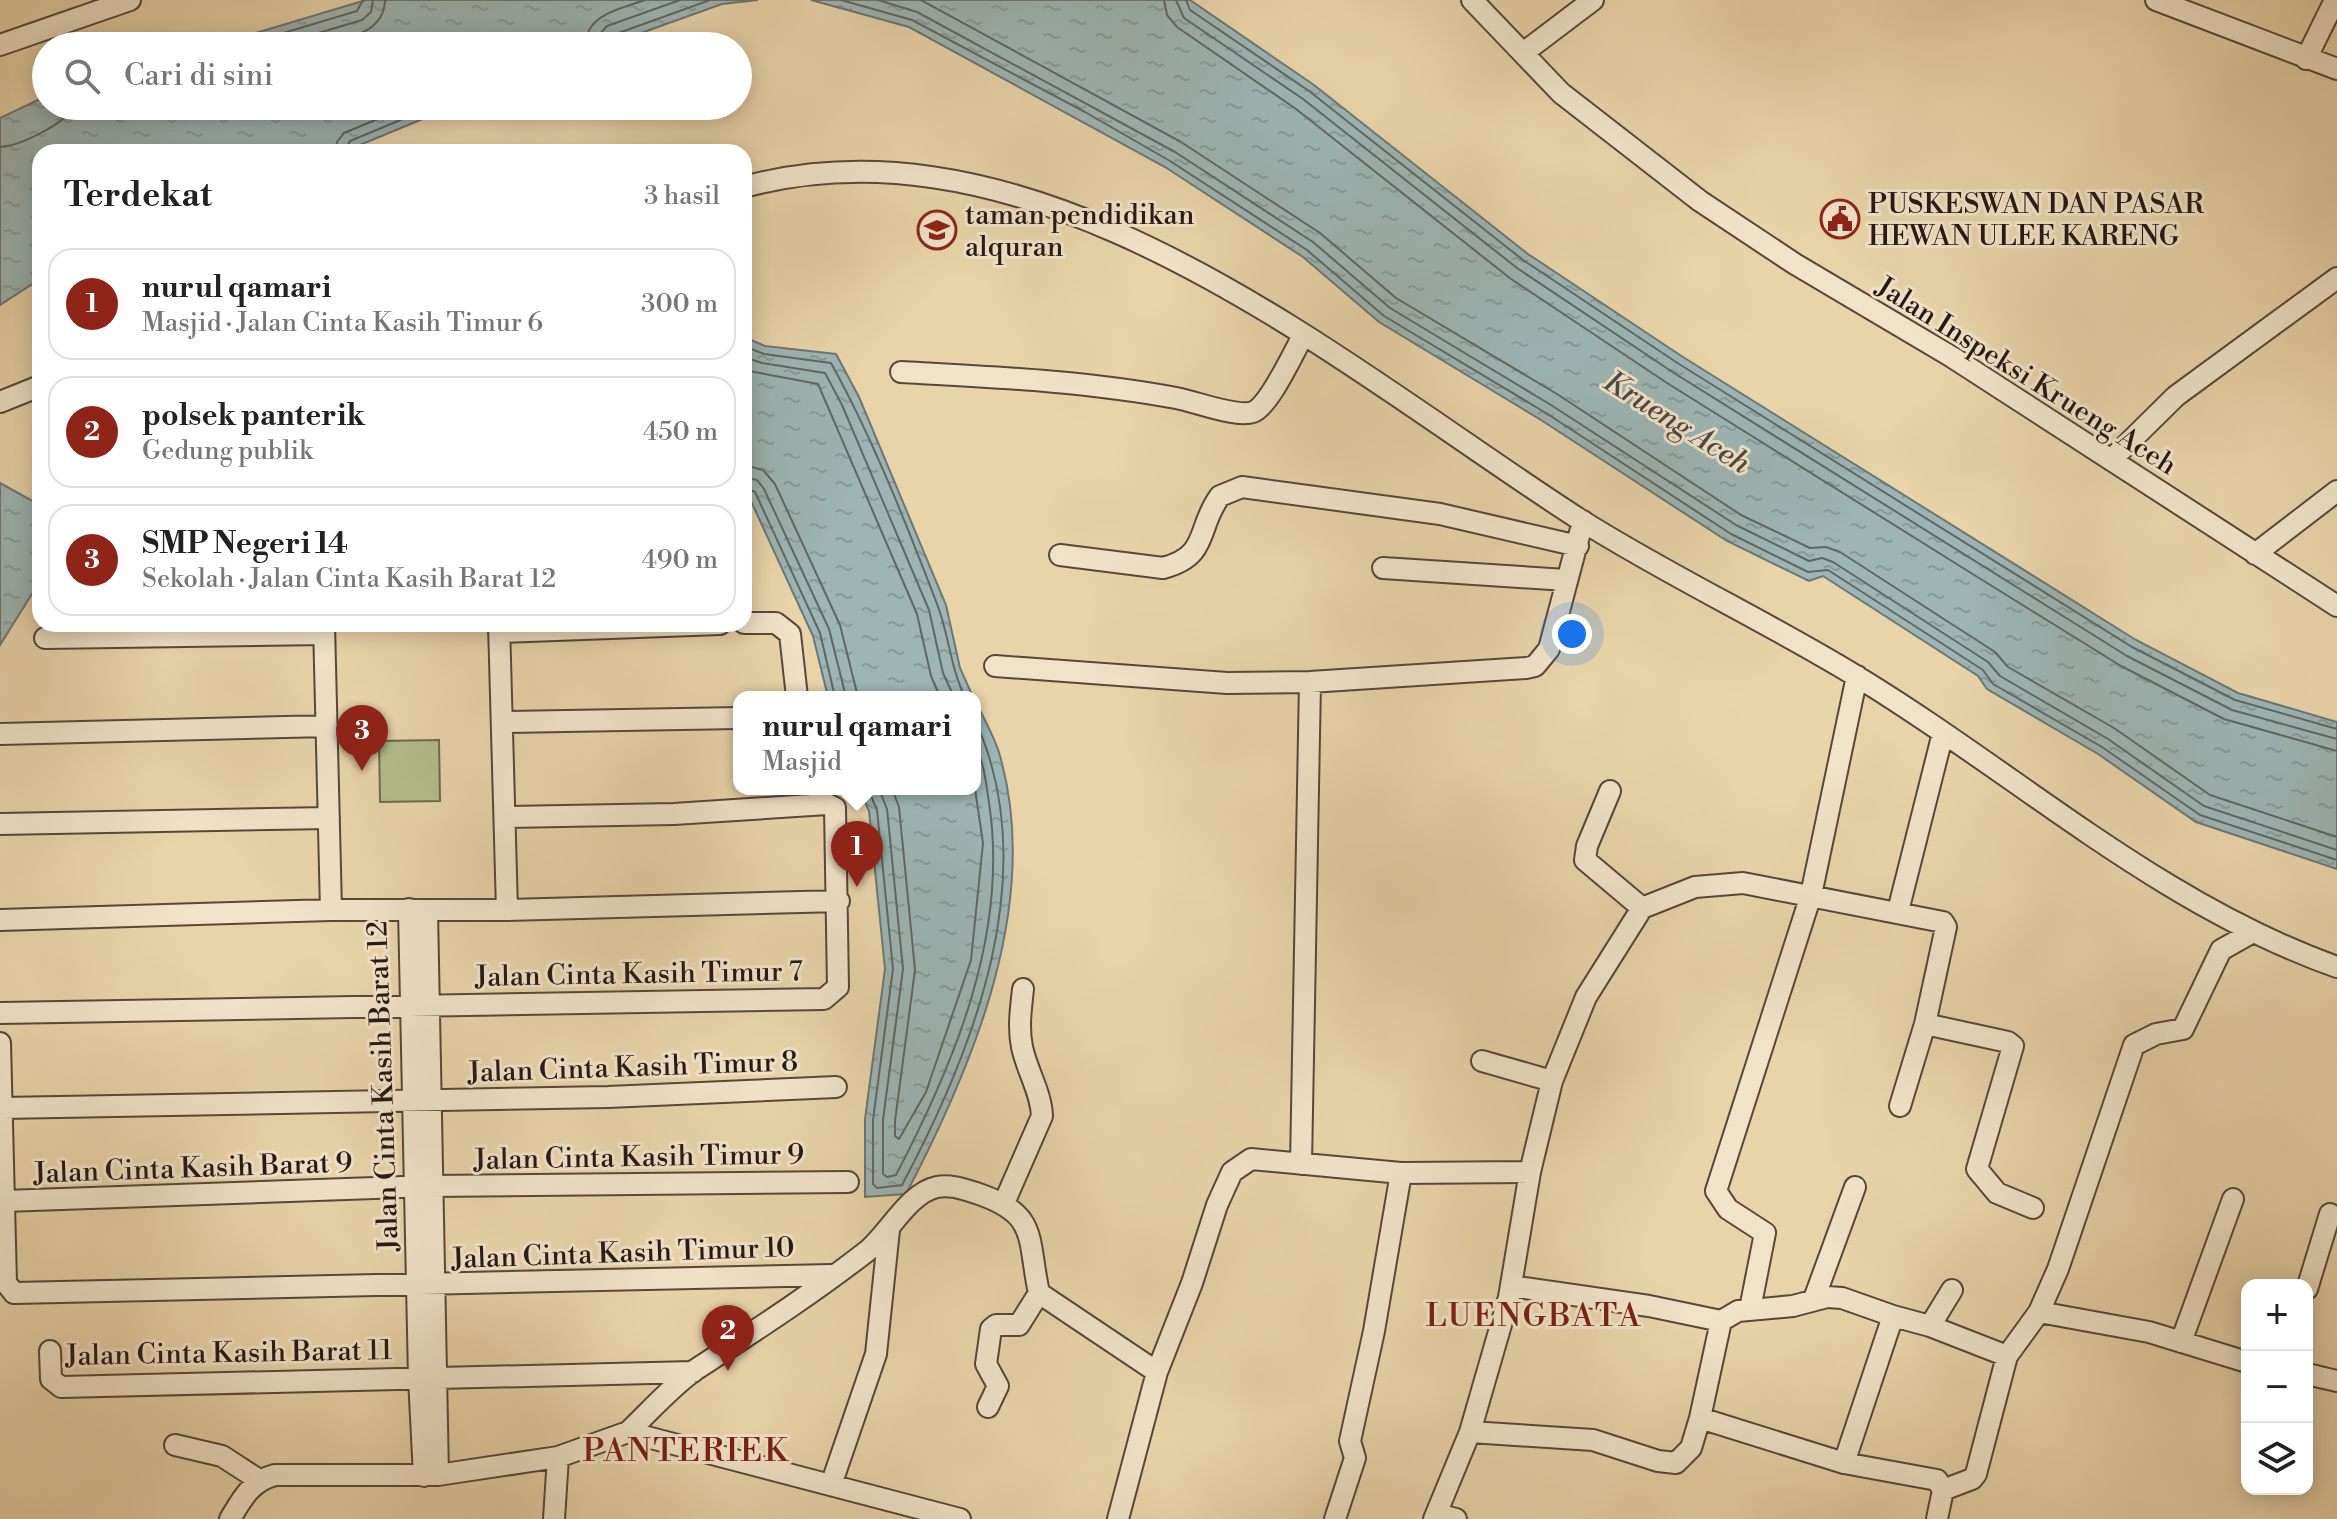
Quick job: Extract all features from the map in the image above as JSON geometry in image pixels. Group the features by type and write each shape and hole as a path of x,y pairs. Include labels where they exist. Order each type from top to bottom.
{"street":[{"name":"Jalan Inspeksi Krueng Aceh","path":"1472,0 1561,93 1700,201 2337,606"},
{"path":"1523,53 1593,0"},
{"path":"2156,0 2337,69"},
{"path":"2306,59 2335,0"},
{"path":"36,32 122,1"},
{"path":"0,45 32,33"},
{"path":"752,185 777,178 862,170 922,175 988,186 1153,247 1303,336 1583,521 1857,676 2165,885 2251,933 2337,967"},
{"path":"2111,460 2176,396 2337,278"},
{"path":"901,372 1019,379 1175,397 1245,413 1261,407 1270,396 1303,336"},
{"path":"0,402 32,389"},
{"path":"1060,555 1163,568 1179,564 1196,550 1220,496 1242,487 1440,514 1578,546"},
{"path":"2255,554 2337,491"},
{"path":"995,666 1227,683 1310,682 1535,666 1549,649 1583,521"},
{"path":"1383,568 1566,580"},
{"path":"752,623 776,623 785,627 792,642 796,691"},
{"path":"45,638 231,632"},
{"name":"Jalan Cinta Kasih Barat 12","path":"324,632 331,910 418,910 431,1476"},
{"path":"499,632 507,910"},
{"path":"1750,1309 1765,1233 1728,1209 1716,1191 1811,895 1857,676"},
{"path":"1301,1164 1310,682"},
{"path":"504,722 733,718"},
{"path":"2,733 327,726"},
{"path":"1898,911 1943,733"},
{"path":"1610,791 1587,846 1585,860 1642,908"},
{"path":"418,910 839,901 838,817 835,808 827,804 674,814 505,817"},
{"path":"0,824 329,818"},
{"path":"1442,1517 1470,1432 1511,1286 1530,1172 1552,1081 1586,997 1642,908 1695,887 1743,883 1940,920 1946,927 1925,1024 1900,1106"},
{"name":"Jalan Cinta Kasih Timur 7","path":"0,1013 824,999 835,992 839,981 839,901"},
{"path":"0,920 331,910"},
{"path":"1943,1490 1972,1479 1976,1474 2007,1356 2039,1312 2074,1228 2134,1045 2156,1034 2183,1029 2212,962 2221,950 2251,933"},
{"path":"1004,1203 1042,1116 1041,1103 1022,1048 1019,1023 1023,989"},
{"path":"1925,1024 2008,1042 2013,1046 1977,1169 1997,1193 2033,1208"},
{"path":"0,1043 4,1201"},
{"path":"1482,1061 1552,1081"},
{"name":"Jalan Cinta Kasih Timur 8","path":"2,1108 836,1087"},
{"path":"1118,1519 1157,1372 1232,1172 1251,1159 1401,1173 1530,1172"},
{"path":"1335,1519 1355,1458 1350,1441 1374,1331 1401,1173"},
{"name":"Jalan Cinta Kasih Timur 9","path":"423,1187 848,1182"},
{"path":"230,1519 246,1492 259,1480 275,1475 431,1476 558,1457 628,1432 693,1372 727,1353 867,1251 917,1198 934,1187 951,1186 1004,1203 1025,1221 1039,1293 1019,1325 996,1325 991,1329 985,1361 998,1386 988,1407"},
{"name":"Jalan Cinta Kasih Barat 9","path":"4,1201 423,1187"},
{"path":"1814,1299 1855,1187"},
{"path":"2181,1342 2233,1199"},
{"name":"Jalan Cinta Kasih Timur 10","path":"4,1201 6,1283 18,1294 831,1275"},
{"path":"2310,1279 2330,1214"},
{"path":"831,1485 876,1354 889,1230"},
{"path":"1511,1286 1649,1306 1721,1321 1750,1309 1842,1298 1930,1326 2007,1356"},
{"path":"1930,1326 1952,1290"},
{"path":"1039,1293 1157,1372"},
{"path":"2039,1312 2149,1332 2241,1360"},
{"path":"1844,1463 1893,1316"},
{"path":"1470,1432 1593,1440 1658,1461 1676,1463 1691,1448 1721,1321"},
{"name":"Jalan Cinta Kasih Barat 11","path":"50,1351 51,1379 61,1387 693,1372"},
{"path":"2313,1375 2337,1381"},
{"path":"1700,1418 1844,1463 1937,1480 1943,1490 1937,1519"},
{"path":"628,1432 960,1519"},
{"path":"175,1445 222,1456 259,1480"},
{"path":"554,1519 558,1457"}],"green space":[{"path":"439,740 440,801 380,802 379,741"}],"water":[{"path":"366,0 758,0 722,4 644,32 259,32"},
{"name":"Krueng Aceh","path":"811,0 1190,0 1314,85 1528,254 1683,357 2136,640 2238,693 2337,722 2337,869 2196,822 2098,754 1987,689 1978,676 1823,576 1809,581 1727,541 1541,420 1379,322 1303,257 1165,167 909,27"},
{"path":"32,103 32,120 420,120 362,144 32,144 32,284 0,305 0,118"},
{"path":"752,340 765,346 836,354 859,397 946,605 960,668 970,691 827,691 813,636 752,503"},
{"path":"0,483 32,501 32,594 0,645"},
{"path":"981,712 998,749 1011,812 1012,868 1006,925 994,982 955,1092 906,1194 865,1197 865,1119 885,969 869,811 862,795 981,795"}],"place":[{"name":"PUSKESWAN DAN PASAR HEWAN ULEE KARENG","path":"1840,219"},
{"name":"taman pendidikan alquran","path":"937,230"},
{"name":"SMP Negeri 14","path":"362,771"},
{"name":"nurul qamari","path":"857,887"},
{"name":"polsek panterik","path":"728,1371"}],"district":[{"name":"LUENGBATA","path":"1534,1315"},
{"name":"PANTERIEK","path":"686,1450"}]}
